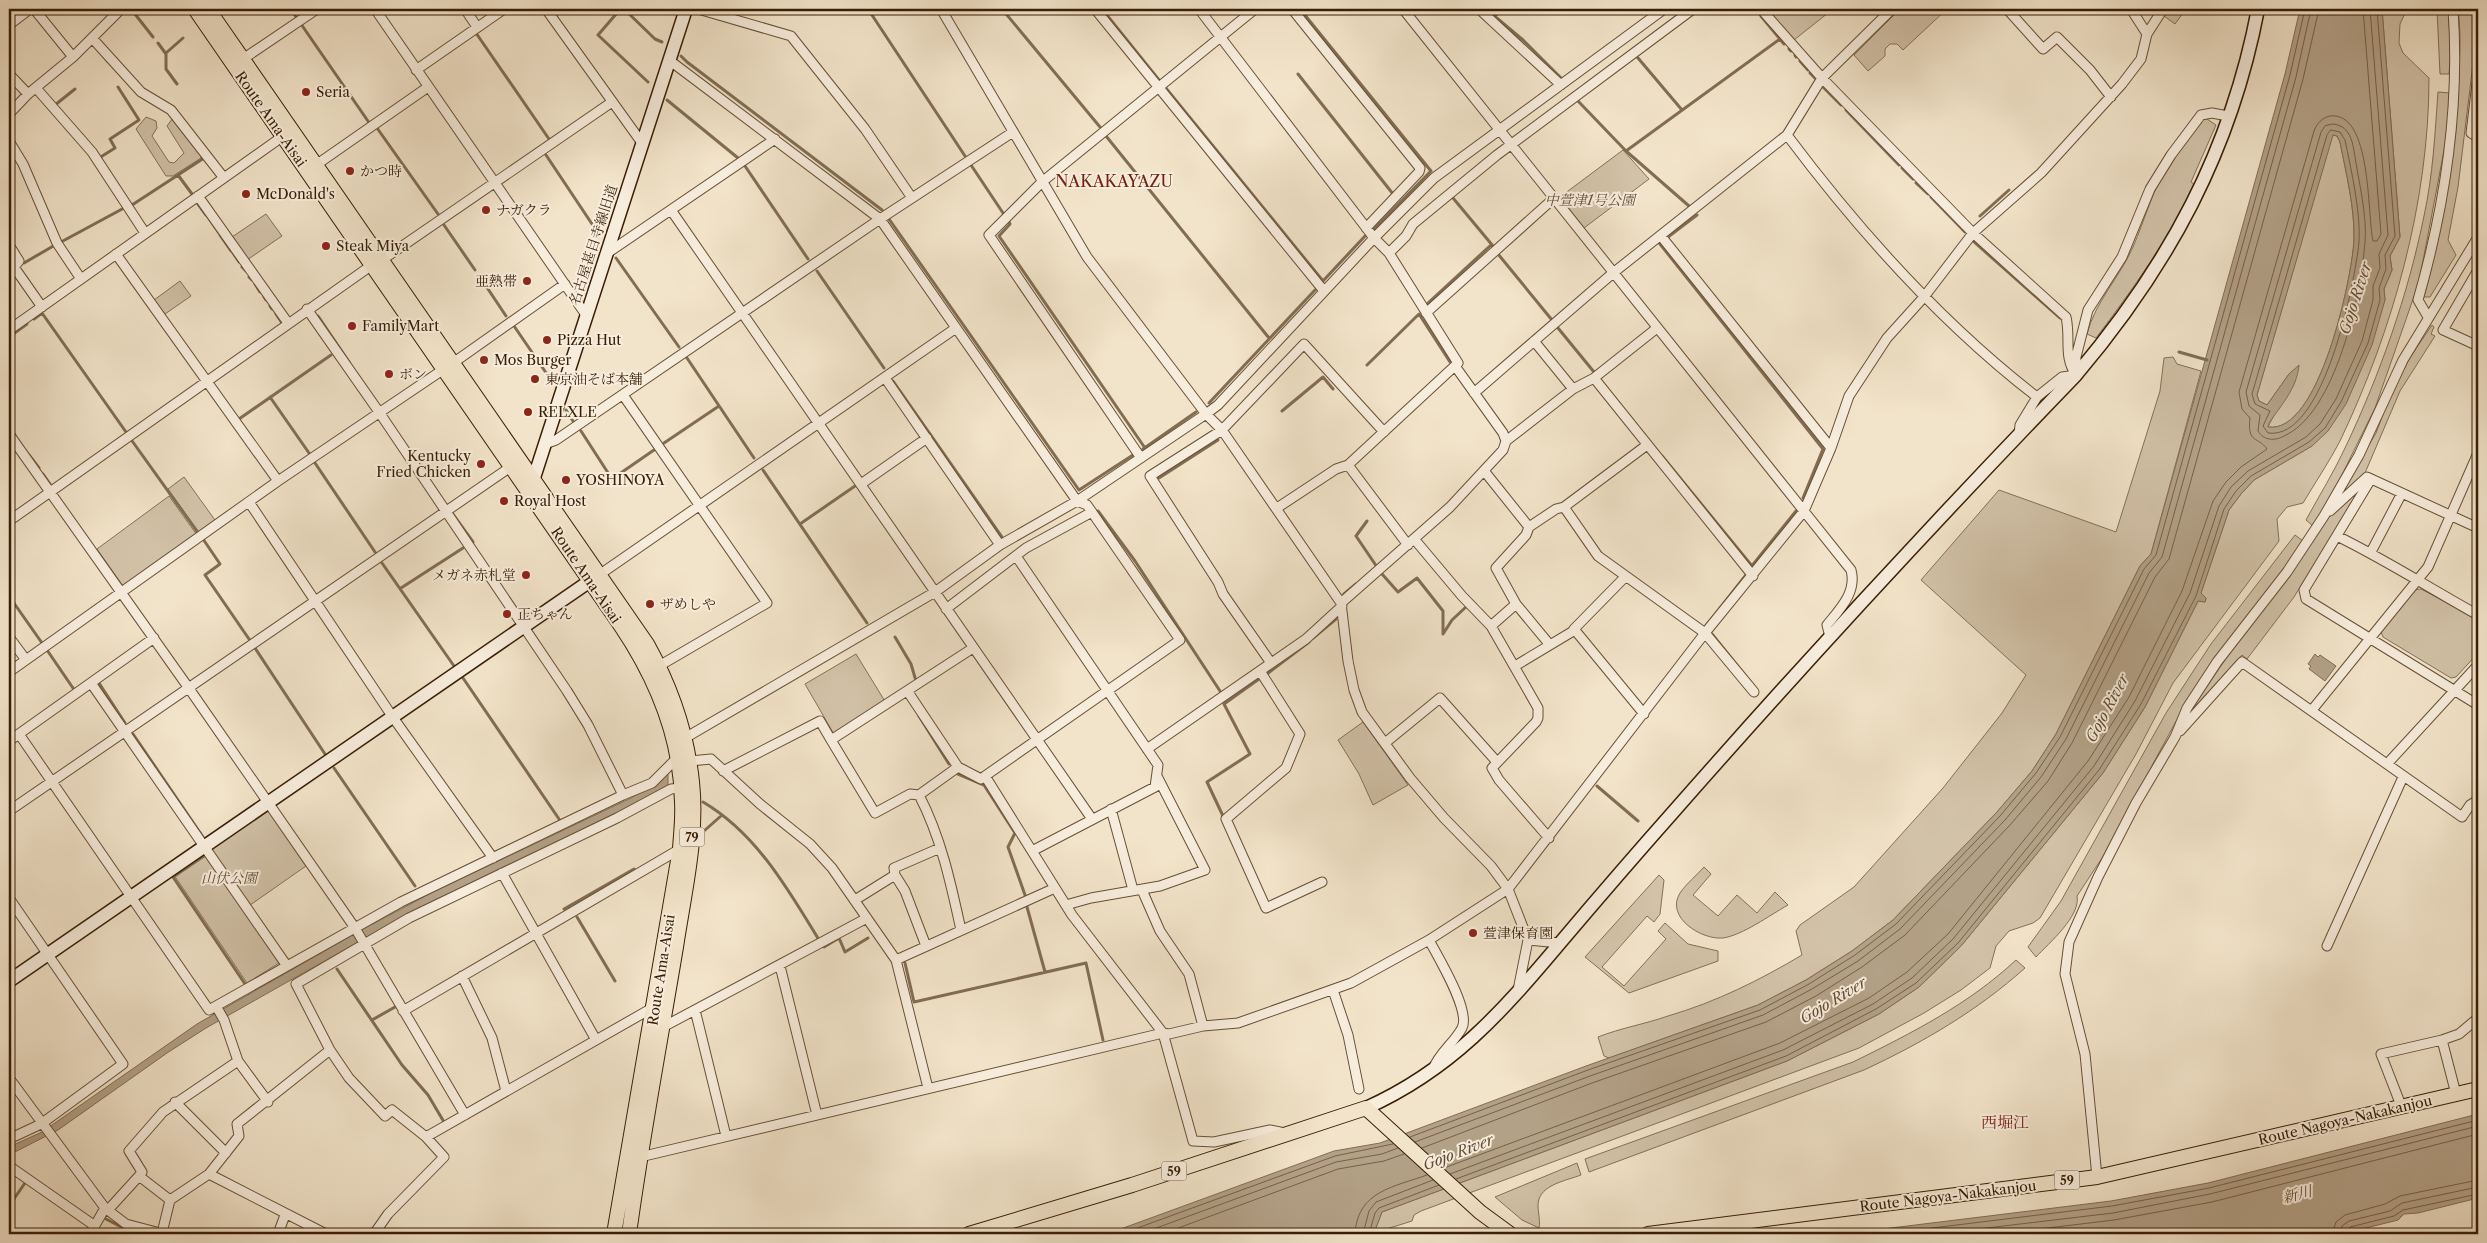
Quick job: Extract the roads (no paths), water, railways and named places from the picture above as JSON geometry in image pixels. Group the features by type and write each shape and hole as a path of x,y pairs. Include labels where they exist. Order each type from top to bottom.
{"main road":[{"name":"Route Ama-Aisai","path":"195,9 287,133 594,578 659,666 676,705 684,738 680,849 655,1007 614,1234"},
{"name":"Route Ama-Aisai","path":"208,9 243,59 287,133 316,165 377,262"},
{"name":"Route Ama-Aisai","path":"448,366 512,466 531,485"},
{"name":"Route Ama-Aisai","path":"594,578 650,674 683,759 694,802 691,854 640,1157 629,1234"},
{"name":"Route Nagoya-Nakakanjou","path":"1648,1234 2097,1176 2402,1108 2478,1089"},
{"name":"59","path":"969,1234 1132,1185 1288,1134 1371,1112"},
{"path":"1371,1112 1480,1212 1510,1234"}],"street":[{"path":"9,25 30,9"},
{"path":"34,9 73,57"},
{"path":"9,114 28,94 73,57 121,9"},
{"path":"243,59 317,9"},
{"path":"375,9 586,314"},
{"path":"464,9 477,27"},
{"path":"416,70 504,9"},
{"path":"546,9 642,143"},
{"name":"名古屋甚目寺線旧道","path":"531,485 686,9"},
{"path":"698,9 719,11 791,36 865,129 912,198"},
{"path":"941,9 1087,257 1206,414 1222,430 1277,508 1341,605 1348,661 1354,690 1362,712 1444,818 1491,866 1508,890 1528,940 1516,995"},
{"path":"1095,9 1324,291"},
{"path":"1199,9 1366,228 1389,253 1458,363 1348,465 1336,469 1277,508"},
{"path":"1142,458 989,235 1042,182 1255,9"},
{"path":"1292,9 1420,168 1419,172 1366,228"},
{"path":"1403,9 1851,570 1854,579 1852,589 1827,625 1830,637"},
{"path":"1479,9 1561,85"},
{"path":"684,738 935,592 1000,545 1077,501 1206,414 1218,405 1374,238 1434,178 1664,9"},
{"path":"1389,253 1406,236 1412,224 1512,144 1693,9"},
{"path":"1761,9 1822,78 1973,232 2066,317 2068,364 2076,375"},
{"path":"1474,393 1613,273 1787,134 1822,78 1892,9"},
{"path":"2007,9 2043,49 2057,37 2090,70 2111,97"},
{"path":"2131,9 2147,34"},
{"path":"640,1157 1163,1033 1169,1034 1203,1026 1238,1023 1351,983 1429,940 1508,890 1550,838 1705,633 1754,576 1804,512 1831,448 1849,396 1887,338 1924,297 1973,232 2042,173 2111,97 2141,59 2147,34 2163,9"},
{"path":"1371,1112 1394,1095 1432,1072 1480,1031 1516,995 1674,810 1830,637 2076,375 2137,299 2177,235 2212,164 2245,64 2258,9"},
{"path":"2428,317 2418,300 2437,222 2453,111 2456,51 2453,9"},
{"path":"2476,9 2478,20"},
{"path":"92,38 141,92 171,110 224,178"},
{"path":"669,60 880,219 1077,501 1088,505 1180,640 981,779 958,767 908,692"},
{"path":"9,74 28,94"},
{"path":"2478,75 2471,133 2478,137"},
{"path":"316,165 428,87"},
{"path":"36,88 92,152 145,233"},
{"path":"9,521 288,322 612,102"},
{"path":"2076,375 2076,357 2088,310 2122,257 2150,190 2171,155 2201,115 2212,113 2228,116"},
{"path":"545,444 556,440 880,219 1012,132"},
{"path":"9,330 287,133"},
{"path":"1787,134 1837,201 1924,297 2012,378 2037,397"},
{"path":"606,254 775,139"},
{"path":"9,141 23,164 57,243 81,279"},
{"path":"198,196 288,322"},
{"path":"1426,313 1553,199"},
{"path":"671,210 1092,819"},
{"path":"1660,236 1831,448"},
{"path":"2097,1176 2086,1054 2066,974 2069,942 2095,884 2132,811 2175,737 2188,708 2217,662 2287,572 2324,516 2359,455 2402,360 2478,238"},
{"path":"9,245 19,261 14,267 42,306"},
{"path":"116,254 278,481"},
{"path":"2478,270 2443,330 2478,346"},
{"path":"9,672 278,481 565,284"},
{"path":"307,309 524,626 585,720 623,794"},
{"path":"9,981 956,328"},
{"path":"1147,749 1306,638 1412,542 1484,472 1503,450 1506,441 1573,389 1594,378 1657,328"},
{"path":"1534,341 1573,389"},
{"path":"1271,663 1223,594 1218,582 1150,476 1222,430 1304,344 1384,432"},
{"path":"1455,366 1506,441"},
{"path":"2018,435 2020,425 2037,397 2062,377 2076,375"},
{"path":"885,378 1000,545"},
{"path":"1594,378 1754,576"},
{"path":"623,395 768,603 659,666"},
{"path":"9,434 154,638 356,929 465,1115"},
{"path":"861,484 927,438"},
{"path":"1550,645 1516,604 1496,568 1526,535 1529,528 1556,509 1564,507 1647,444"},
{"path":"2312,710 2428,567 2478,453"},
{"path":"1348,465 1412,542 1491,626 1538,708 1538,718 1520,740 1492,768 1499,780 1550,838"},
{"path":"9,811 445,510 512,466"},
{"path":"1484,472 1529,528"},
{"path":"2324,516 2367,477 2478,528"},
{"path":"2371,479 2304,590 2306,599 2478,705"},
{"path":"2370,552 2402,493"},
{"path":"249,502 392,716 493,858"},
{"path":"1564,507 1598,556 1705,633 1754,692"},
{"path":"946,609 1016,556 1092,512"},
{"path":"2337,536 2388,562 2416,582 2478,615"},
{"path":"1016,556 1158,766 1155,787 1032,851"},
{"path":"1515,666 1575,630 1626,576"},
{"path":"1491,626 1516,604"},
{"path":"1575,630 1644,714"},
{"path":"9,637 26,660"},
{"path":"9,741 154,638"},
{"path":"831,740 908,692 973,648"},
{"path":"2175,737 2242,662 2462,817 2470,805 2478,800"},
{"path":"2387,764 2478,665"},
{"path":"1260,671 1300,734 1286,768 1226,819 1266,908 1322,882"},
{"path":"90,683 287,966"},
{"path":"1385,743 1440,698 1496,762"},
{"path":"722,771 820,721 875,813 910,794 919,795 958,767"},
{"path":"19,734 209,1010 216,1008 401,902 658,778 683,759 711,759 722,771 810,844 832,868 896,960 928,1088"},
{"path":"985,776 1066,906 1163,1033 1193,1141 1214,1142 1270,1130 1288,1134"},
{"path":"1066,906 1091,898 1175,882 1205,870 1157,776"},
{"path":"2327,946 2403,777"},
{"path":"374,1234 388,1214 444,1158 426,1137 392,1110 385,1116 349,1078 330,1050 296,984 364,942 409,918 617,818 671,789 681,788"},
{"path":"919,795 929,814 940,848 961,930"},
{"path":"1112,809 1138,890 1160,931 1190,974 1203,1026"},
{"path":"926,946 905,891 895,875 894,868 940,848"},
{"path":"403,1011 680,849"},
{"path":"502,873 596,1040"},
{"path":"855,900 895,875"},
{"path":"896,960 1055,888"},
{"path":"9,898 123,1064 42,1126 9,1139"},
{"path":"663,1027 867,918"},
{"path":"1429,940 1455,991 1464,1020 1462,1030 1438,1056 1432,1072"},
{"path":"1528,940 1560,943"},
{"path":"780,966 816,1115"},
{"path":"462,976 492,1038 506,1091"},
{"path":"1333,990 1348,1035 1359,1089"},
{"path":"426,1137 655,1007"},
{"path":"216,1008 224,1020 238,1061 268,1102"},
{"path":"695,1010 726,1136"},
{"path":"2402,1108 2381,1054 2442,1040 2459,1034 2478,1018"},
{"path":"2442,1040 2456,1094"},
{"path":"9,1078 50,1137 74,1164 107,1209 126,1224 163,1234 170,1200 209,1174 239,1136 237,1124 268,1102 269,1097 330,1050"},
{"path":"90,1234 107,1209 142,1172 129,1151 149,1126 175,1102 238,1061"},
{"path":"175,1102 226,1153"},
{"path":"9,1166 95,1226"},
{"path":"209,1174 285,1215 326,1234"},
{"path":"139,1176 170,1200"},
{"path":"278,1234 285,1215"},
{"path":"9,1230 15,1234"}],"water":[{"name":"Gojo River","path":"2300,9 2382,9 2400,237 2390,256 2392,270 2384,289 2385,300 2372,345 2346,404 2328,431 2312,446 2254,480 2229,510 2201,593 2206,598 2205,602 2198,601 2145,707 2103,773 1961,946 1919,987 1879,1014 1787,1061 1382,1212 1374,1233 1107,1234 1334,1151 1380,1143 1586,1066 1758,1005 1806,980 1852,951 1893,920 1997,812 2032,771 2056,734 2140,566 2151,554 2285,74","holes":["2333,135 2337,136 2340,142 2350,191 2354,228 2352,259 2347,286 2329,351 2317,381 2303,407 2286,423 2268,427 2292,388 2299,365 2289,374 2267,405 2259,401 2257,395"]},
{"path":"2315,654 2318,657 2320,655 2336,666 2325,681 2309,669 2311,666 2308,664"},
{"path":"668,774 668,786 656,793 367,937 206,1028 167,1053 58,1130 9,1155 9,1147 42,1132 197,1024 363,929 433,892 629,799 658,783"},
{"name":"新川","path":"2478,1114 2478,1198 2418,1213 2404,1214 2398,1220 2342,1234 1842,1234 2111,1201 2208,1183"}],"waterway":[{"path":"131,9 153,37"},
{"path":"291,9 296,17"},
{"path":"613,9 617,13 598,35 648,82"},
{"path":"624,9 655,39 662,42"},
{"path":"868,9 965,156"},
{"path":"1002,9 1100,127"},
{"path":"1102,9 1159,80"},
{"path":"1300,9 1431,171 1374,229"},
{"path":"1486,9 1523,40 1561,78"},
{"path":"1494,16 1505,9"},
{"path":"1761,16 1784,44"},
{"path":"301,24 370,124"},
{"path":"476,33 549,139"},
{"path":"166,53 183,38"},
{"path":"1626,151 1780,39"},
{"path":"158,43 166,54 166,69 177,84"},
{"path":"681,56 882,210"},
{"path":"1638,58 1682,110"},
{"path":"1800,61 1808,70"},
{"path":"1810,73 1817,80"},
{"path":"1298,74 1393,194"},
{"path":"1822,86 1841,105"},
{"path":"99,158 115,148 110,139 139,120 118,87"},
{"path":"1165,87 1323,281"},
{"path":"55,105 75,89"},
{"path":"667,100 738,158"},
{"path":"1578,101 1626,151 1689,206"},
{"path":"1846,110 1899,165"},
{"path":"377,128 438,214"},
{"path":"1106,136 1269,338"},
{"path":"546,155 598,233"},
{"path":"132,205 204,158"},
{"path":"971,165 1003,213"},
{"path":"745,166 808,259"},
{"path":"1902,168 1913,179"},
{"path":"178,175 192,194"},
{"path":"1916,183 1928,194"},
{"path":"1980,216 2009,190"},
{"path":"1931,197 1965,232"},
{"path":"1453,198 1493,246"},
{"path":"198,204 206,215"},
{"path":"61,242 124,208 123,206"},
{"path":"1668,237 1697,215"},
{"path":"208,217 219,233"},
{"path":"889,219 1079,490 1133,455"},
{"path":"1009,222 1010,224 999,236 1145,448"},
{"path":"444,225 475,270"},
{"path":"220,235 231,251"},
{"path":"1322,282 1366,235"},
{"path":"1973,241 2060,318"},
{"path":"1660,244 1823,449 1803,498"},
{"path":"24,263 55,245"},
{"path":"1428,303 1491,245"},
{"path":"233,253 239,262"},
{"path":"1498,254 1552,320"},
{"path":"616,258 679,347"},
{"path":"242,267 246,271"},
{"path":"817,271 884,368"},
{"path":"249,277 252,280"},
{"path":"480,277 506,316"},
{"path":"255,284 260,292"},
{"path":"1209,403 1315,290"},
{"path":"34,319 42,313 126,432"},
{"path":"276,314 282,323"},
{"path":"1367,365 1419,314 1450,362"},
{"path":"318,316 349,362"},
{"path":"9,337 27,324"},
{"path":"514,326 551,380"},
{"path":"1558,328 1594,372"},
{"path":"2179,352 2207,360"},
{"path":"239,419 331,355"},
{"path":"687,358 754,458"},
{"path":"1282,411 1323,377 1333,389"},
{"path":"893,381 1002,537"},
{"path":"270,397 309,453"},
{"path":"664,443 719,406"},
{"path":"566,410 573,421"},
{"path":"1143,449 1196,412"},
{"path":"9,426 15,435"},
{"path":"581,431 612,479 654,450"},
{"path":"130,438 198,533"},
{"path":"1159,478 1218,440"},
{"path":"29,455 39,468"},
{"path":"1662,456 1752,566"},
{"path":"315,463 375,552"},
{"path":"763,470 867,623"},
{"path":"43,474 50,484"},
{"path":"800,524 855,486"},
{"path":"1098,511 1135,561 1220,691"},
{"path":"1751,567 1796,511"},
{"path":"452,513 473,542"},
{"path":"1367,521 1356,536 1377,567"},
{"path":"203,539 220,564 205,575 249,639"},
{"path":"401,588 463,548"},
{"path":"382,563 454,666"},
{"path":"1382,574 1398,592 1417,578 1443,611 1443,634 1452,620 1467,606"},
{"path":"1706,626 1746,575"},
{"path":"1344,594 1356,584"},
{"path":"9,596 42,643"},
{"path":"1313,638 1336,619"},
{"path":"1712,634 1753,685"},
{"path":"895,637 911,664 916,681"},
{"path":"1267,674 1309,642"},
{"path":"255,648 325,754"},
{"path":"47,650 75,691"},
{"path":"463,678 559,819"},
{"path":"1223,816 1207,782 1250,754 1224,704 1259,679"},
{"path":"99,683 125,723"},
{"path":"919,716 949,764"},
{"path":"133,734 203,837"},
{"path":"334,768 415,886"},
{"path":"958,774 984,785 1015,833 1008,847 1025,895"},
{"path":"1597,786 1638,821"},
{"path":"703,802 739,829 755,846 783,882 819,940"},
{"path":"704,831 722,815"},
{"path":"204,856 173,877 245,984"},
{"path":"564,909 634,869"},
{"path":"1027,907 1045,972"},
{"path":"577,917 615,981"},
{"path":"824,947 839,938 845,952 868,938"},
{"path":"905,963 914,1002 1086,963 1103,1040"},
{"path":"337,969 402,1065 428,1095 444,1122"},
{"path":"372,1020 395,1007"},
{"path":"9,1206 25,1183"},
{"path":"106,1219 127,1230 141,1234"}],"place":[{"name":"Seria","path":"306,92"},
{"name":"かつ時","path":"350,171"},
{"name":"McDonald's","path":"246,194"},
{"name":"ナガクラ","path":"486,210"},
{"name":"Steak Miya","path":"326,246"},
{"name":"亜熱帯","path":"527,281"},
{"name":"FamilyMart","path":"352,326"},
{"name":"Pizza Hut","path":"547,340"},
{"name":"Mos Burger","path":"484,360"},
{"name":"ボン","path":"389,374"},
{"name":"東京油そば本舗","path":"535,379"},
{"name":"RELXLE","path":"528,412"},
{"name":"Kentucky Fried Chicken","path":"481,464"},
{"name":"YOSHINOYA","path":"566,480"},
{"name":"Royal Host","path":"504,501"},
{"name":"メガネ赤札堂","path":"526,575"},
{"name":"ザめしや","path":"650,604"},
{"name":"正ちゃん","path":"507,614"},
{"name":"萱津保育園","path":"1473,933"}],"district":[{"name":"NAKAKAYAZU","path":"1114,181"},
{"name":"西堀江","path":"2005,1122"}],"park label":[{"name":"中萱津1号公園","path":"1590,200"},
{"name":"山伏公園","path":"229,878"}]}
